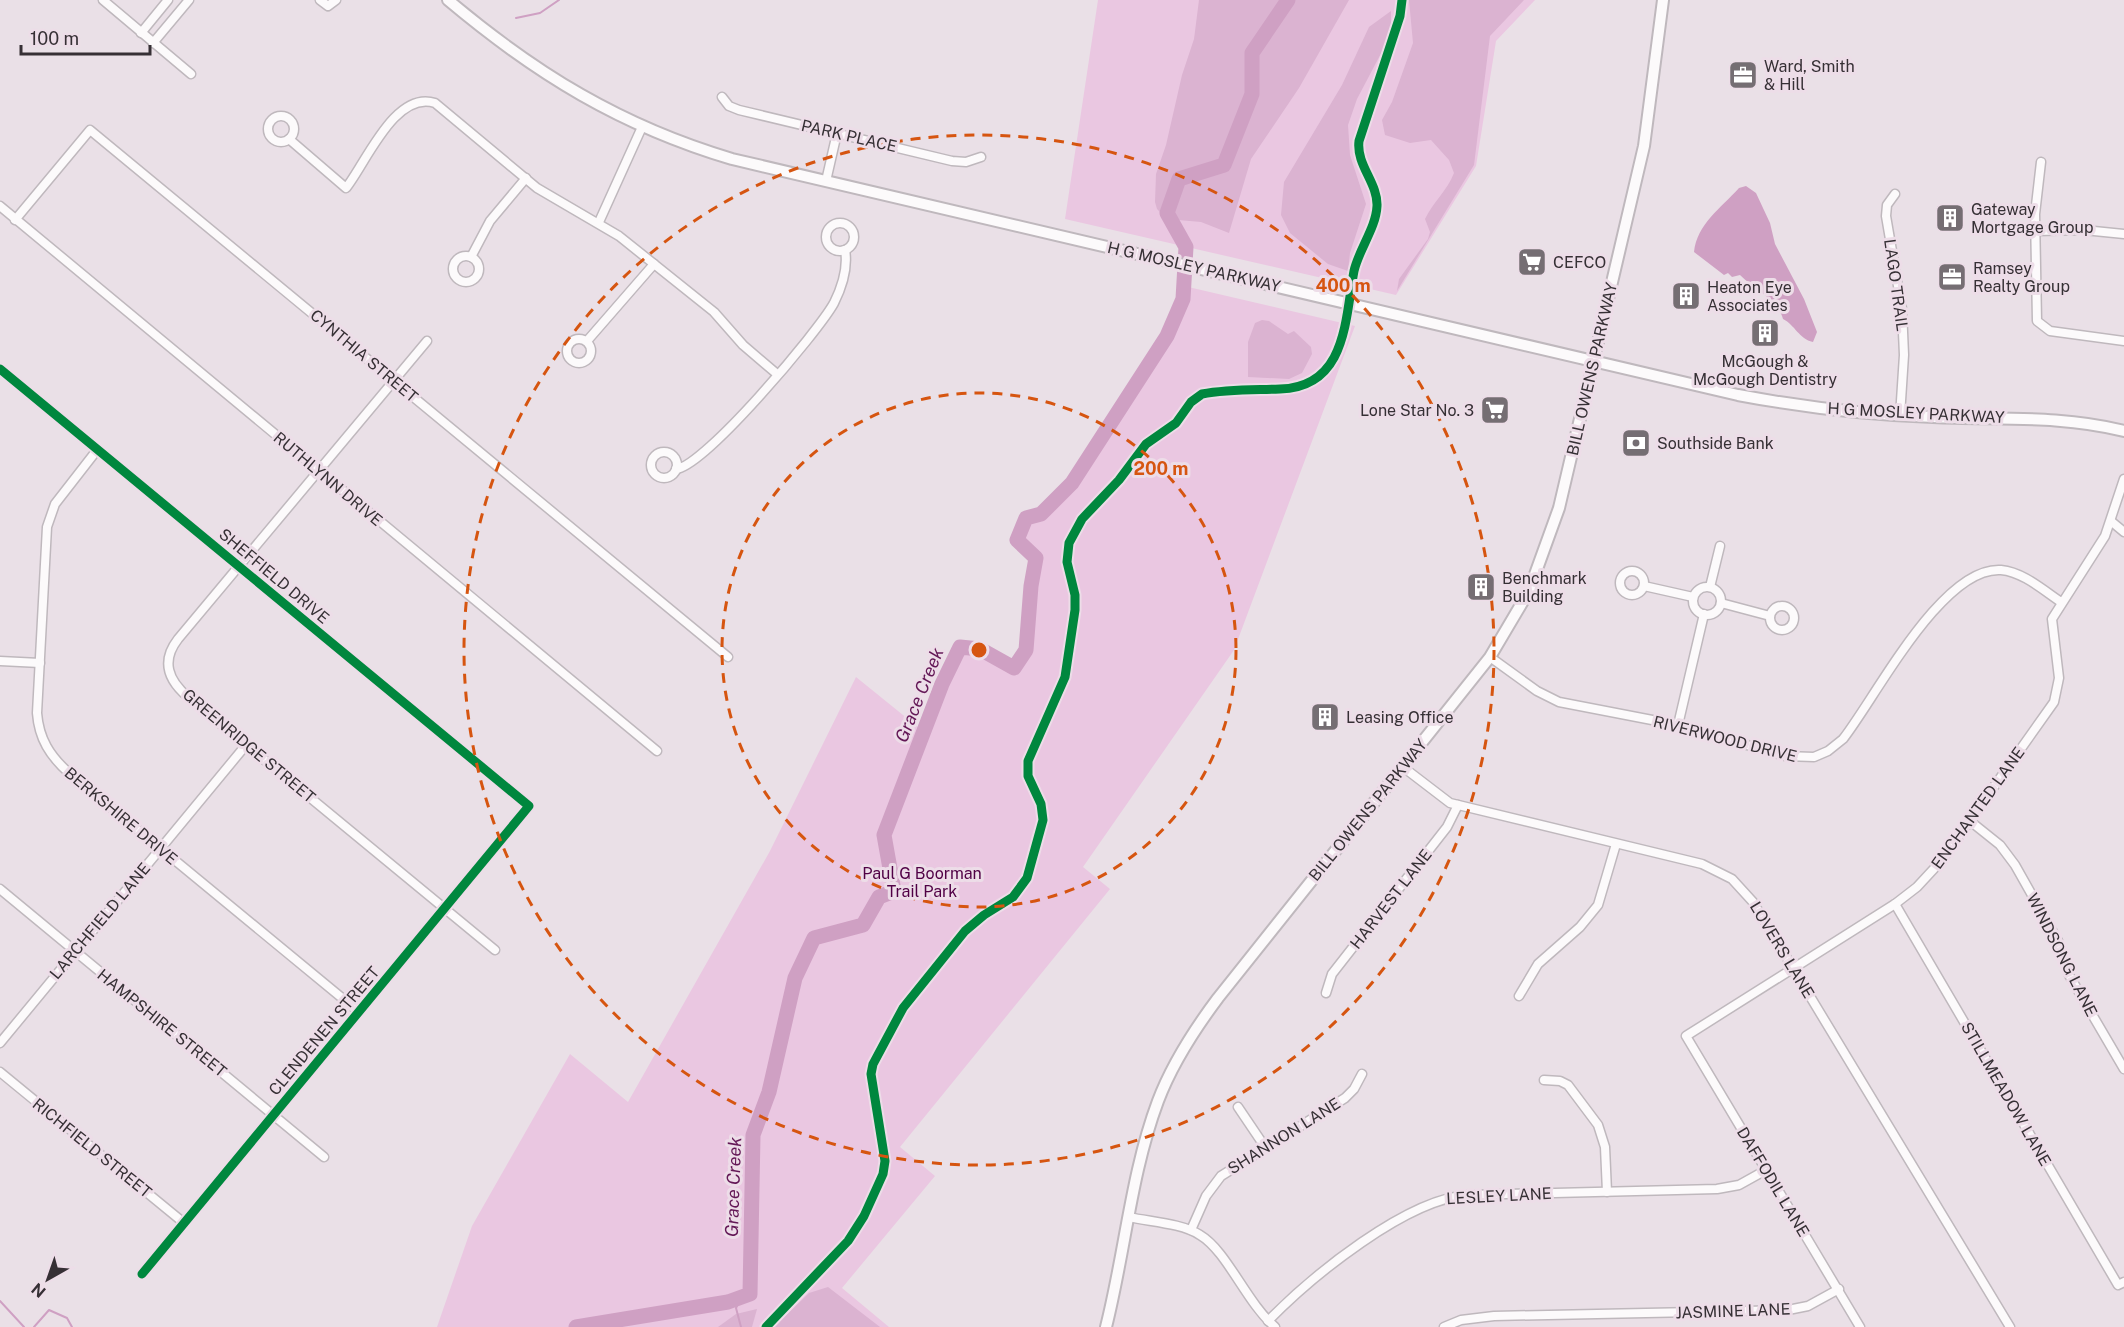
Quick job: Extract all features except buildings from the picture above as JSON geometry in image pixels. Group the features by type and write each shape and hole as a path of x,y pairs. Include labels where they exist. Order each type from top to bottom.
{"main road":[{"name":"H G MOSLEY PARKWAY","path":"448,0 548,77 607,111 642,127 710,152 1594,362 1764,400 1900,416 2063,420 2124,431"},
{"name":"BILL OWENS PARKWAY","path":"1106,1327 1142,1155 1158,1103 1186,1045 1218,999 1490,657 1521,608 1551,536 1594,362 1644,146 1663,0"}],"street":[{"path":"103,0 191,74"},
{"path":"141,33 168,0"},
{"path":"153,43 189,0"},
{"path":"320,0 328,6 336,0"},
{"name":"PARK PLACE","path":"722,97 729,106 739,110 958,162 970,162 981,157"},
{"path":"289,140 346,188 381,135 408,106 426,101 440,106 552,198 599,222 654,264 718,315 743,345 777,374"},
{"path":"599,222 642,127"},
{"name":"CYNTHIA STREET","path":"15,220 90,130 728,657"},
{"path":"826,181 837,133"},
{"path":"2041,162 2037,183 2035,231 2036,314 2040,325 2050,331 2124,341"},
{"path":"471,257 490,221 526,178"},
{"name":"LAGO TRAIL","path":"1895,194 1887,205 1886,216 1902,309 1904,355 1900,416"},
{"name":"RUTHLYNN DRIVE","path":"0,206 657,751"},
{"path":"2035,231 2084,230 2124,234"},
{"path":"676,469 690,466 718,442 820,324 834,302 846,266 844,250"},
{"path":"587,342 654,264"},
{"name":"GREENRIDGE STREET","path":"427,340 173,646 168,666 173,681 181,691 495,950"},
{"name":"SHEFFIELD DRIVE","path":"0,369 528,806"},
{"name":"BERKSHIRE DRIVE","path":"97,450 56,504 48,521 37,713 44,743 69,773 359,1012"},
{"name":"ENCHANTED LANE","path":"1686,1036 1895,904 1930,874 1970,821 2056,697 2059,672 2051,624 2061,602 2098,548 2112,522 2124,479"},
{"path":"2112,522 2124,532"},
{"path":"1710,587 1720,546"},
{"name":"RIVERWOOD DRIVE","path":"1490,657 1527,685 1553,699 1678,725 1785,756 1814,757 1828,751 1843,739 1914,637 1955,588 1968,578 1988,571 2008,571 2028,580 2061,602"},
{"path":"1644,586 1693,597"},
{"path":"1704,614 1694,606 1693,597 1698,590 1710,587"},
{"path":"1704,614 1716,611 1720,603 1720,595 1710,587"},
{"path":"1720,603 1770,616"},
{"path":"1678,725 1704,614"},
{"path":"0,661 40,663"},
{"name":"LARCHFIELD LANE","path":"0,1043 246,745"},
{"name":"LOVERS LANE","path":"1403,767 1443,799 1458,805 1702,864 1732,879 1753,902 2010,1327"},
{"name":"HARVEST LANE","path":"1326,993 1332,974 1447,827 1458,805"},
{"name":"CLENDENEN STREET","path":"142,1274 528,806"},
{"name":"WINDSONG LANE","path":"1970,821 2000,845 2015,865 2058,941 2069,975 2124,1069"},
{"path":"1519,996 1538,964 1580,927 1598,905 1616,844"},
{"name":"HAMPSHIRE STREET","path":"0,890 324,1157"},
{"name":"STILLMEADOW LANE","path":"1895,904 2121,1283"},
{"name":"DAFFODIL LANE","path":"1686,1036 1860,1327"},
{"name":"RICHFIELD STREET","path":"0,1072 184,1223"},
{"name":"SHANNON LANE","path":"1191,1230 1202,1203 1216,1181 1265,1147 1350,1094 1362,1074"},
{"path":"1544,1080 1560,1081 1568,1085 1598,1125 1605,1147 1607,1192"},
{"path":"1238,1107 1265,1147"},
{"name":"LESLEY LANE","path":"1272,1324 1300,1289 1331,1264 1432,1202 1468,1195 1724,1188 1745,1182 1766,1170"},
{"path":"1129,1217 1191,1230 1212,1245 1251,1303 1272,1324"},
{"name":"JASMINE LANE","path":"1444,1327 1461,1320 1494,1316 1788,1310 1808,1306 1839,1289"}],"green space":[{"path":"1098,0 1535,0 1496,41 1476,166 1396,295 1065,219"},
{"name":"Paul G Boorman Trail Park","path":"1184,286 1355,326 1234,650 1083,867 1110,889 900,1147 935,1176 842,1288 889,1327 437,1327 472,1226 570,1054 628,1102 770,851 856,677 924,732 960,647 980,649 1015,668 1026,650 1031,586 1036,559 1017,540 1026,518 1042,514 1072,483 1167,336 1183,299"}],"shaded area":[{"path":"1199,0 1349,0 1299,88 1251,159 1229,233 1201,222 1167,219 1157,209 1155,202 1156,174 1194,39"},
{"path":"1409,0 1524,0 1490,36 1474,165 1397,291 1399,279 1428,239 1430,232 1425,219 1454,173 1449,160 1431,140 1410,143 1385,135 1382,120 1392,102 1413,43"},
{"path":"1391,11 1391,28 1387,42 1357,99 1348,125 1350,155 1366,204 1350,253 1348,271 1328,264 1290,233 1281,215 1284,182 1342,85 1369,27"},
{"path":"1746,186 1756,193 1770,223 1775,244 1804,299 1817,332 1813,342 1804,338 1783,319 1771,300 1740,275 1732,277 1728,273 1724,275 1694,252 1700,233 1711,217 1739,188"},
{"path":"1262,320 1269,321 1288,334 1294,331 1311,347 1312,354 1302,373 1289,379 1248,377 1248,342 1255,323"},
{"path":"828,1287 880,1327 774,1327 809,1293"},
{"path":"757,1309 752,1327 718,1327 736,1314"}],"waterway":[{"path":"516,18 540,13 559,0"},
{"name":"Grace Creek","path":"576,1327 728,1302 750,1294 753,1135 769,1092 795,978 814,938 863,925 879,897 894,891 884,835 942,684 960,647 980,649 1014,668 1026,650 1031,586 1036,558 1017,540 1026,518 1041,514 1072,483 1167,336 1183,299 1186,247 1167,213 1179,179 1224,165 1252,94 1252,53 1288,0"},
{"path":"741,1297 736,1308 741,1327"},
{"path":"0,1301 24,1327"},
{"path":"34,1327 49,1310 67,1318 72,1327"}],"cycle path":[{"path":"766,1327 848,1241 864,1216 883,1174 885,1161 871,1074 873,1064 903,1008 965,931 984,915 1013,897 1027,878 1043,820 1041,804 1028,776 1028,761 1065,677 1075,610 1075,595 1067,562 1069,543 1082,519 1119,480 1146,444 1176,423 1191,402 1202,394 1231,390 1280,389 1302,385 1319,376 1339,347 1354,271 1374,222 1377,206 1374,190 1361,158 1359,141 1400,16 1402,0"},
{"path":"0,369 529,806 142,1274"}],"place":[{"name":"Ward, Smith & Hill","path":"1743,75"},
{"name":"Gateway Mortgage Group","path":"1950,218"},
{"name":"CEFCO","path":"1532,262"},
{"name":"Ramsey Realty Group","path":"1952,277"},
{"name":"Heaton Eye Associates","path":"1686,296"},
{"name":"McGough & McGough Dentistry","path":"1765,333"},
{"name":"Lone Star No. 3","path":"1495,410"},
{"name":"Southside Bank","path":"1636,443"},
{"name":"Benchmark Building","path":"1481,587"},
{"name":"Leasing Office","path":"1325,717"}]}
